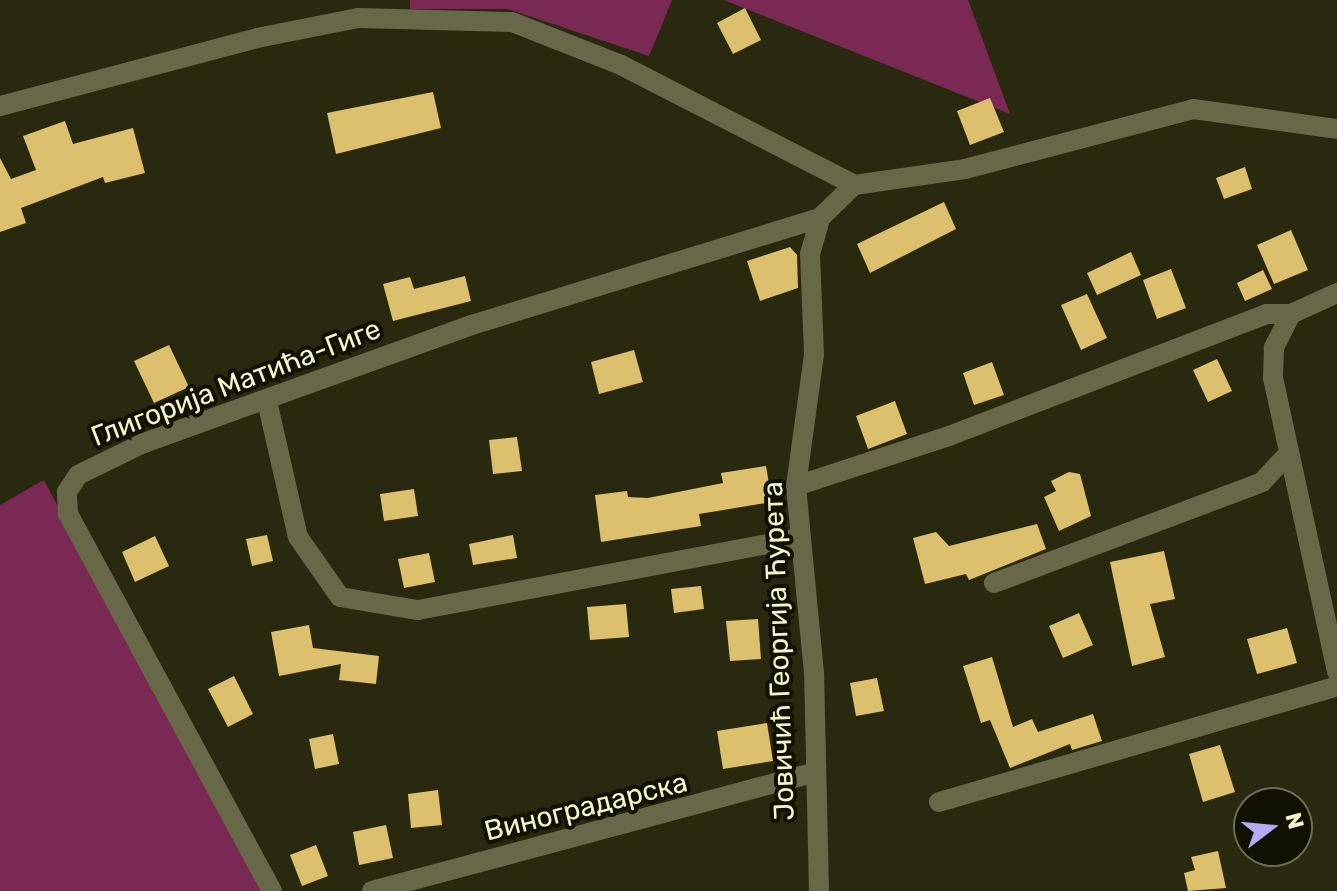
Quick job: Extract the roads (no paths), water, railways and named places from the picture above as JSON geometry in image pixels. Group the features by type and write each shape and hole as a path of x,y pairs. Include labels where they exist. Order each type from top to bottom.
{"street":[{"path":"0,106 257,38 358,18 512,22 621,65 854,185 965,169 1193,109 1337,129"},
{"name":"Глигорија Матића-Гиге","path":"272,891 66,504 78,475 144,443 475,324 820,218 854,185"},
{"name":"Јовичић Георгија Ћурета","path":"819,891 811,773 814,673 796,486 814,354 810,254 820,218"},
{"path":"796,486 949,436 1266,314 1291,314 1337,293"},
{"path":"1291,314 1274,348 1273,378 1337,672"},
{"path":"267,401 298,537 340,597 418,610 799,538"},
{"path":"994,583 1262,482 1288,454"},
{"path":"939,802 1337,686"},
{"name":"Виноградарска","path":"372,891 811,773"}]}
